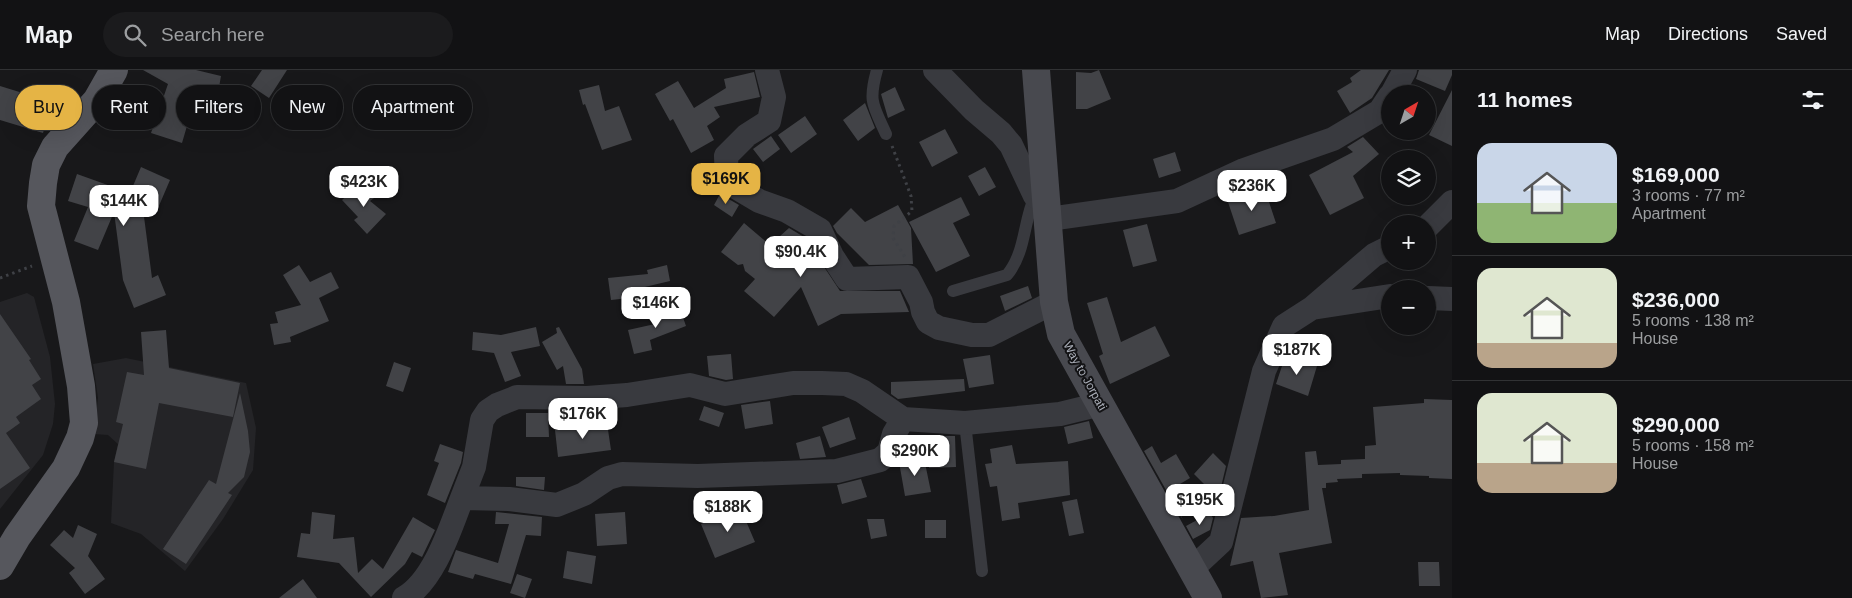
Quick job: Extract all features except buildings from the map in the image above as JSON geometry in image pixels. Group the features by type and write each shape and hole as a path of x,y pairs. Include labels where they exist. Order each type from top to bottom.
{"main road":[{"path":"0,566 17,537 66,468 80,438 84,423 81,386 66,302 41,206 46,165 55,147 97,100 114,70"}],"street":[{"path":"767,70 774,98 769,121 747,135 726,156 727,182 759,201 787,210 820,230 832,256 847,278 908,277 921,302 928,322 938,328 972,335 989,335 1054,302"},
{"path":"935,70 974,110 1001,132 1011,145 1044,205 1177,201 1244,170 1333,139 1381,110"},
{"name":"Way to Jorpati","path":"1036,70 1044,205 1054,302 1061,334 1208,598"},
{"path":"1397,85 1406,70"},
{"path":"1436,218 1452,202"},
{"path":"1192,569 1221,542 1264,371 1284,326 1312,308 1374,255 1381,252"},
{"path":"1312,308 1381,297"},
{"path":"1436,298 1452,299"},
{"path":"404,598 422,583 431,568 462,498 474,467 482,420 488,411 497,405 517,397 587,398 627,395 690,385 725,394 793,384 846,384 862,391 903,420 964,423 1060,414 1101,404"},
{"path":"462,498 509,498 557,505 584,494 608,478 622,474 698,476 837,471 880,460 889,452 894,434 903,420"}],"lane":[{"path":"877,70 872,89 871,103 886,134"},
{"path":"953,292 1006,275 1021,253 1028,212 1044,205"},
{"path":"964,423 982,571"}],"path":[{"path":"886,134 899,160 911,196 912,211 894,226 893,238 904,254 908,277"},
{"path":"0,278 54,257"}],"shaded area":[{"path":"27,293 34,297 50,357 55,404 53,424 43,455 0,509 0,302"},
{"path":"126,358 246,383 256,428 253,470 223,519 185,571 141,534 111,523 114,462 118,444 108,435 94,434 98,398 93,364"}]}
